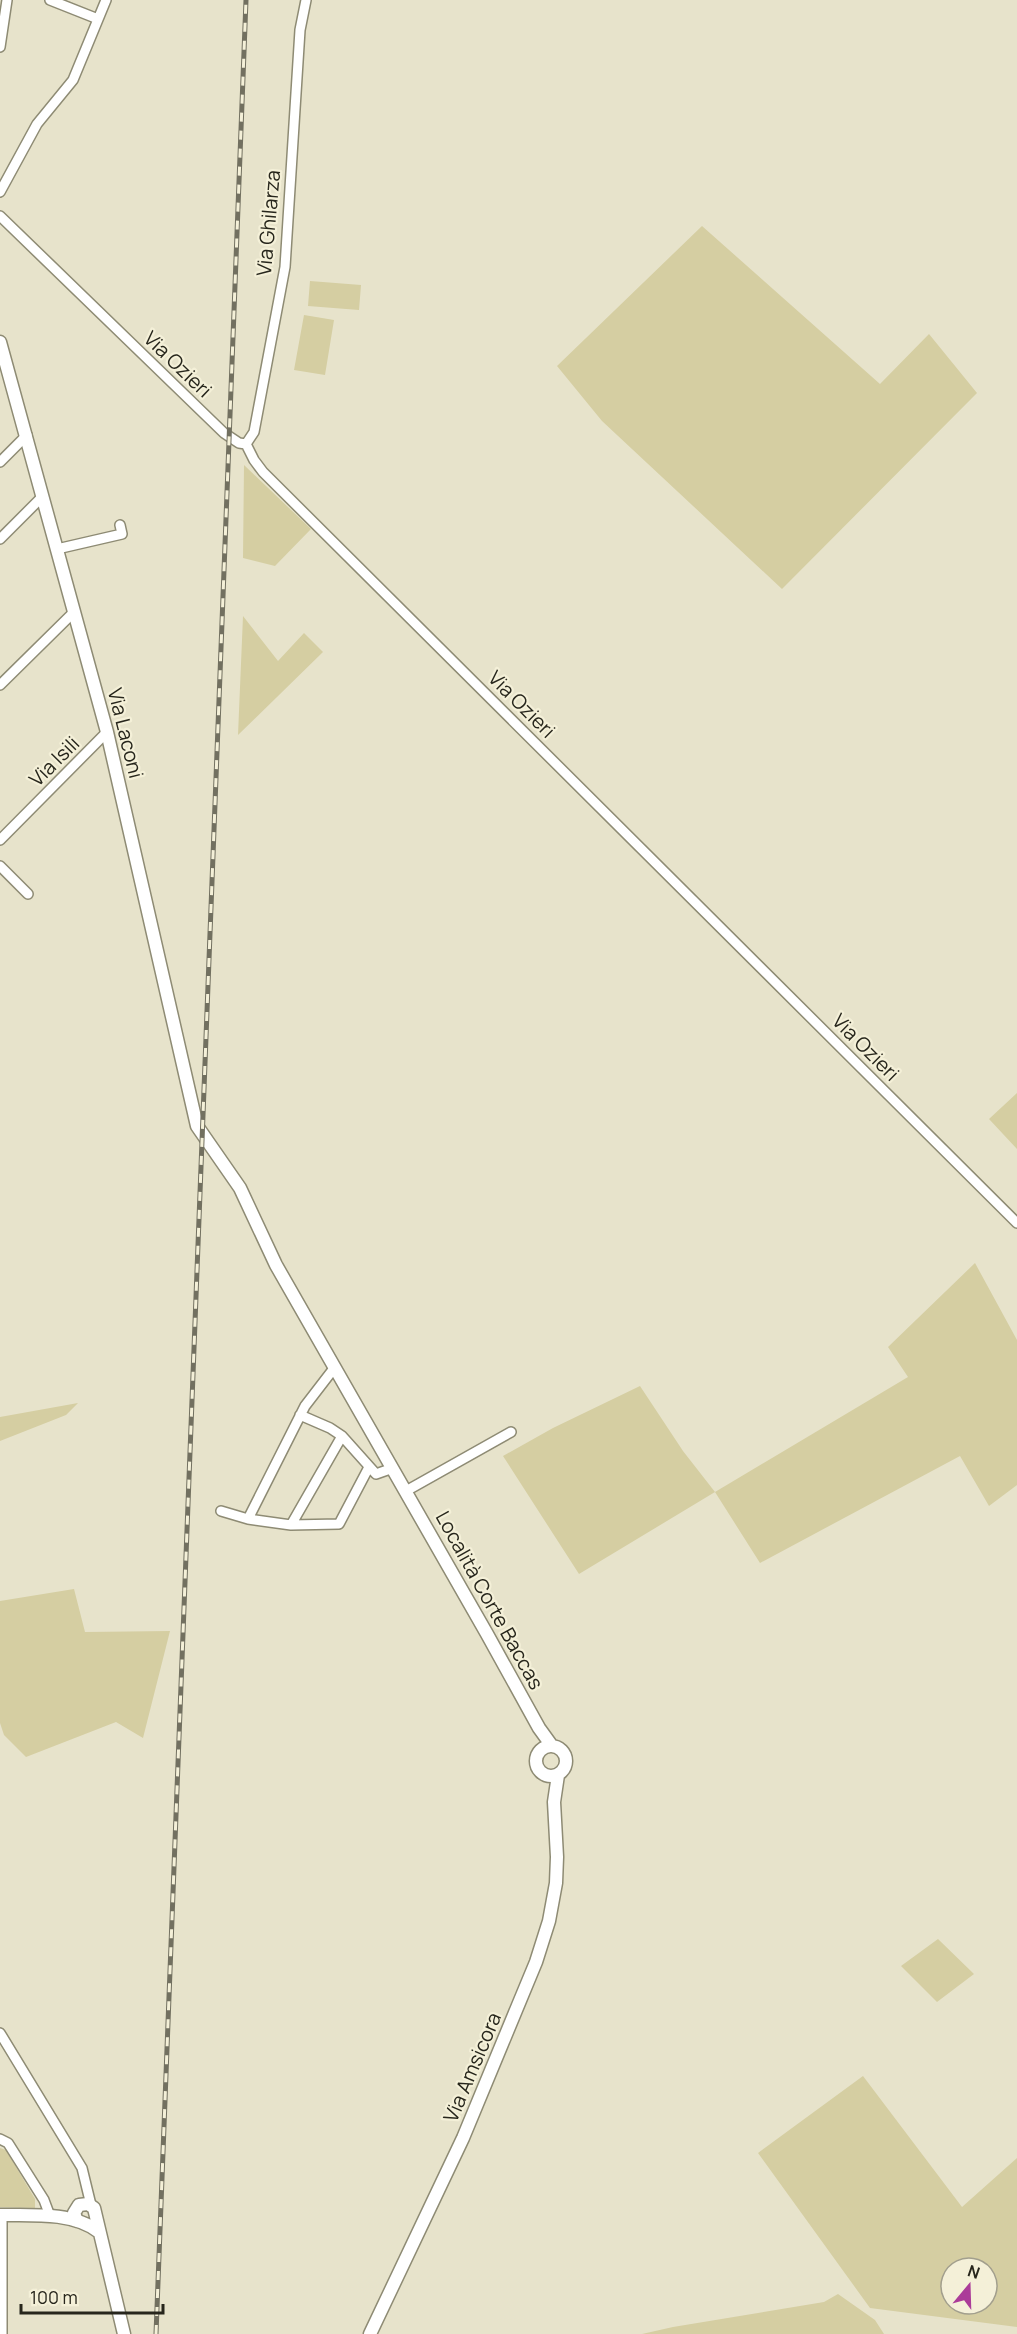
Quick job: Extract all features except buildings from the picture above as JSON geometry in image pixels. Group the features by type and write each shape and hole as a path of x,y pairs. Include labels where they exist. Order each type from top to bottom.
{"street":[{"path":"0,47 7,0"},
{"path":"50,0 98,18"},
{"path":"0,192 37,124 73,80 106,0"},
{"name":"Via Ghilarza","path":"246,444 254,432 285,267 300,30 306,0"},
{"name":"Via Ozieri","path":"0,216 224,433 239,443 246,444 263,472 1017,1223"},
{"name":"Via Laconi","path":"1,346 107,732 187,1084 197,1126 203,1137"},
{"path":"0,462 27,435"},
{"path":"0,539 43,496"},
{"path":"57,549 122,534 120,525"},
{"path":"0,685 74,612"},
{"name":"Via Isili","path":"0,840 107,732"},
{"path":"0,866 28,894"},
{"name":"Località Corte Baccas","path":"203,1137 240,1188 276,1265 539,1728 547,1748"},
{"path":"248,1519 300,1415 317,1388 335,1366"},
{"path":"300,1415 342,1436 376,1474 393,1468"},
{"path":"406,1491 511,1432"},
{"path":"291,1525 342,1436"},
{"path":"221,1511 248,1519 291,1525 339,1524 369,1467"},
{"path":"547,1748 563,1751 566,1759 565,1768 554,1777 544,1775 536,1765 537,1756 547,1748"},
{"name":"Via Amsicora","path":"544,1775 554,1802"},
{"name":"Via Amsicora","path":"370,2334 463,2138 536,1962 549,1921 556,1883 558,1857 554,1802 558,1775"},
{"path":"0,2033 82,2168 88,2190 85,2213 99,2232 124,2334"},
{"path":"0,2139 8,2143 53,2216"},
{"path":"2,2334 1,2215 53,2216 85,2213"}],"shaded area":[{"path":"702,226 880,384 929,334 977,393 782,589 602,421 557,366"},
{"path":"310,281 361,285 359,310 308,306"},
{"path":"304,315 334,320 325,375 294,370"},
{"path":"244,465 311,529 275,566 243,558"},
{"path":"243,616 278,661 304,633 323,652 238,735"},
{"path":"1017,1093 1017,1149 989,1119"},
{"path":"975,1263 1017,1340 1017,1485 989,1506 960,1456 760,1563 715,1492 908,1377 888,1347"},
{"path":"640,1386 683,1451 715,1492 579,1574 503,1456 553,1428"},
{"path":"78,1403 66,1415 0,1441 0,1417"},
{"path":"74,1589 85,1632 170,1631 143,1738 116,1722 26,1757 4,1735 0,1723 0,1601"},
{"path":"938,1939 974,1974 937,2002 901,1966"},
{"path":"863,2076 962,2207 1017,2158 1017,2327 870,2308 758,2153"},
{"path":"0,2148 6,2150 35,2199 35,2208 0,2207"},
{"path":"838,2294 875,2320 884,2334 642,2334 824,2302"}],"railway":[{"path":"156,2334 246,0"}]}
